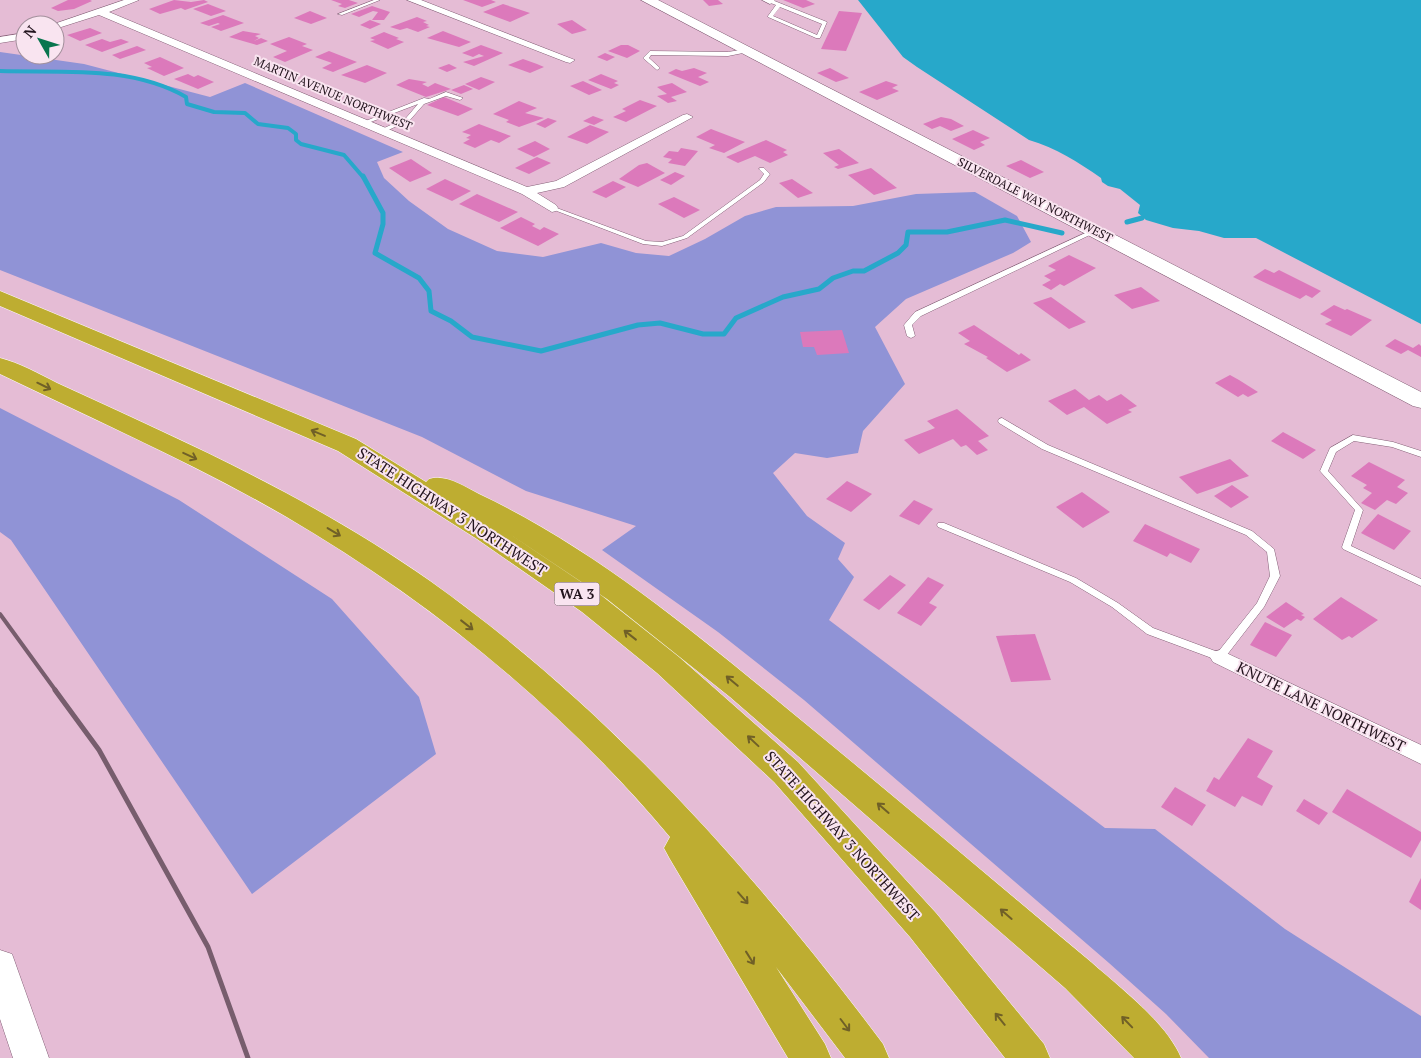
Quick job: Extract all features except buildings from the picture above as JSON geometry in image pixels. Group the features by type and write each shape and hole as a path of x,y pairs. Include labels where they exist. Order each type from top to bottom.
{"highway":[{"name":"STATE HIGHWAY 3 NORTHWEST","path":"0,298 348,445 539,566 638,641 726,715 786,772 923,925 1030,1058"},
{"path":"0,365 228,474 306,516 382,563 435,600 520,668 642,782 769,927 869,1058"},
{"path":"348,445 480,504 568,557 638,607 711,663 1070,969 1126,1020 1161,1058"},
{"path":"642,782 811,1058"}],"main road":[{"name":"SILVERDALE WAY NORTHWEST","path":"648,0 1421,402"},
{"path":"0,966 31,1058"}],"street":[{"path":"65,23 134,0"},
{"path":"412,0 570,60"},
{"name":"MARTIN AVENUE NORTHWEST","path":"100,11 526,191 552,208"},
{"path":"0,40 15,38"},
{"path":"526,191 560,184 688,117"},
{"name":"KNUTE LANE NORTHWEST","path":"1220,658 1421,755"}],"lane":[{"path":"340,14 378,0"},
{"path":"772,2 825,23 818,37 770,16 772,2"},
{"path":"657,68 646,58 650,53 728,54 746,51"},
{"path":"384,130 408,119 422,103 446,94 460,98"},
{"path":"366,122 415,101 437,97"},
{"path":"552,208 645,243 671,242 685,237 762,180 768,174 762,169"},
{"path":"911,336 908,325 918,314 1094,231"},
{"path":"941,525 1073,580 1115,605 1150,631 1220,658 1260,604 1275,576 1271,551 1249,533 1045,447 1002,421"},
{"path":"1421,454 1393,445 1353,438 1333,450 1324,471 1359,510 1346,547 1421,583"}],"shaded area":[{"path":"858,0 1421,0 1421,324 1256,238 1224,238 1199,231 1173,228 1146,220 1138,213 1140,205 1120,189 1108,186 1102,182 1101,178 1066,156 1029,140 903,57"},
{"path":"0,52 15,54 15,65 65,65 65,61 84,64 210,97 245,83 403,152 377,162 384,178 409,201 448,229 497,251 543,257 601,243 636,253 669,256 705,239 745,216 776,207 853,206 916,194 975,192 1017,216 1031,242 1013,253 906,299 875,327 905,384 863,431 858,453 827,458 795,453 773,473 807,516 845,543 838,559 854,577 829,620 1105,828 1155,829 1285,929 1421,1016 1421,1058 1209,1058 1166,1014 1109,963 804,700 718,632 602,550 636,526 526,491 422,437 0,270"},
{"path":"0,408 179,500 332,599 419,697 436,754 252,894 11,540 0,532"}],"waterway":[{"path":"0,71 95,73 119,75 142,80 186,97 187,104 214,112 245,113 258,124 288,128 296,134 296,140 301,144 344,155 363,177"},
{"path":"363,176 383,213 383,224 375,253 419,278 429,291 431,311 451,321 472,337 541,351 638,325 660,323 703,334 724,334 736,318 783,297 819,289 833,278 853,271 864,271 898,253 906,245 908,232 947,232 1005,220 1062,233"},
{"path":"1127,222 1142,218"}],"railway":[{"path":"0,614 56,691"},
{"path":"55,690 99,750 208,947 248,1058"}]}
